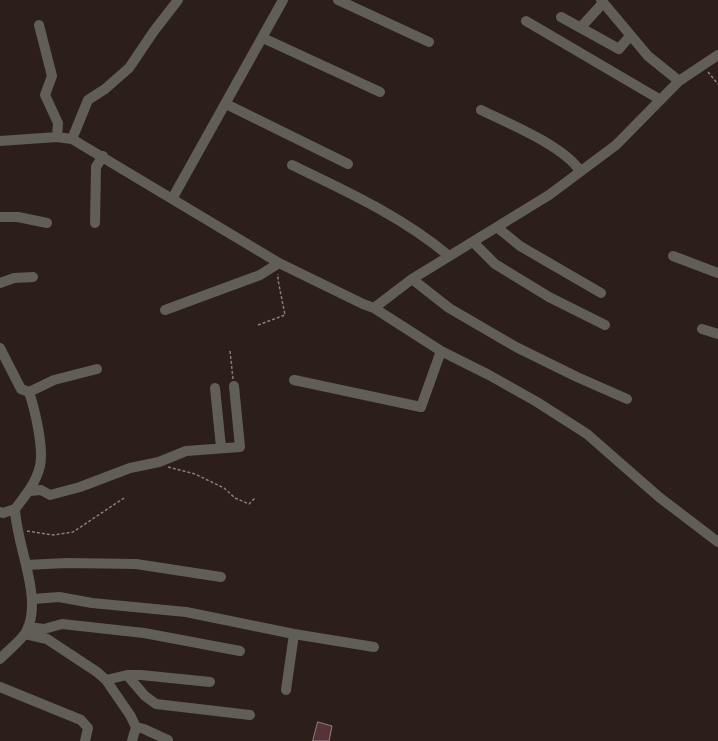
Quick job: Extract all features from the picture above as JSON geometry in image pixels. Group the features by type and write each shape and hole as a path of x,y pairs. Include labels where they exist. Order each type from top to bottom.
{"street":[{"path":"72,139 88,100 105,89 129,68 154,31 178,0"},
{"path":"172,199 283,0"},
{"path":"338,0 429,42"},
{"path":"581,27 602,1 648,56 679,81"},
{"path":"561,17 619,49 630,36"},
{"path":"526,21 659,100"},
{"path":"39,26 52,76 45,96 58,123 57,137"},
{"path":"263,38 380,92"},
{"path":"374,308 412,279 498,228 549,195 616,145 679,81 718,55"},
{"path":"226,104 348,164"},
{"path":"481,110 536,138 574,161 580,171"},
{"path":"0,141 57,137 72,139 103,156 279,263 374,308 440,351 489,375 537,402 587,434 660,497 718,542"},
{"path":"95,223 96,167 103,156"},
{"path":"292,165 408,226 430,239 449,256"},
{"path":"0,217 18,218 47,223"},
{"path":"498,228 520,246 601,294"},
{"path":"473,242 495,264 549,297 605,325"},
{"path":"673,256 718,273"},
{"path":"165,310 260,275 279,263"},
{"path":"0,283 14,278 33,277"},
{"path":"412,279 449,308 516,347 577,377 627,399"},
{"path":"702,329 718,334"},
{"path":"0,348 21,389 29,392 54,380 97,369"},
{"path":"294,380 421,407 440,351"},
{"path":"30,491 42,490 50,495 80,487 130,468 159,462 186,451 221,447 240,447 234,386"},
{"path":"215,388 221,447"},
{"path":"29,392 34,409 41,456 40,467 42,490"},
{"path":"0,512 3,513 15,509 30,491 40,467"},
{"path":"0,658 26,631 33,599 17,532 15,509"},
{"path":"26,566 67,563 136,564 221,578"},
{"path":"33,599 59,597 92,603 186,612 294,634 374,647"},
{"path":"26,631 62,624 144,633 240,651"},
{"path":"26,631 47,639 106,680 136,727 168,740"},
{"path":"286,690 294,634"},
{"path":"106,680 127,675 141,675 210,682"},
{"path":"127,675 146,696 156,704 250,715"},
{"path":"0,687 81,720 88,728 85,741"},
{"path":"132,741 136,727"}],"path":[{"path":"703,65 718,84"},
{"path":"258,325 285,315 278,280 279,263"},
{"path":"230,351 234,386"},
{"path":"159,462 168,467 195,474 208,480 224,488 234,498 249,504 256,497"},
{"path":"17,532 25,531 53,535 73,532 124,498"}],"building":[{"path":"318,722 332,726 329,741 313,741"}]}
